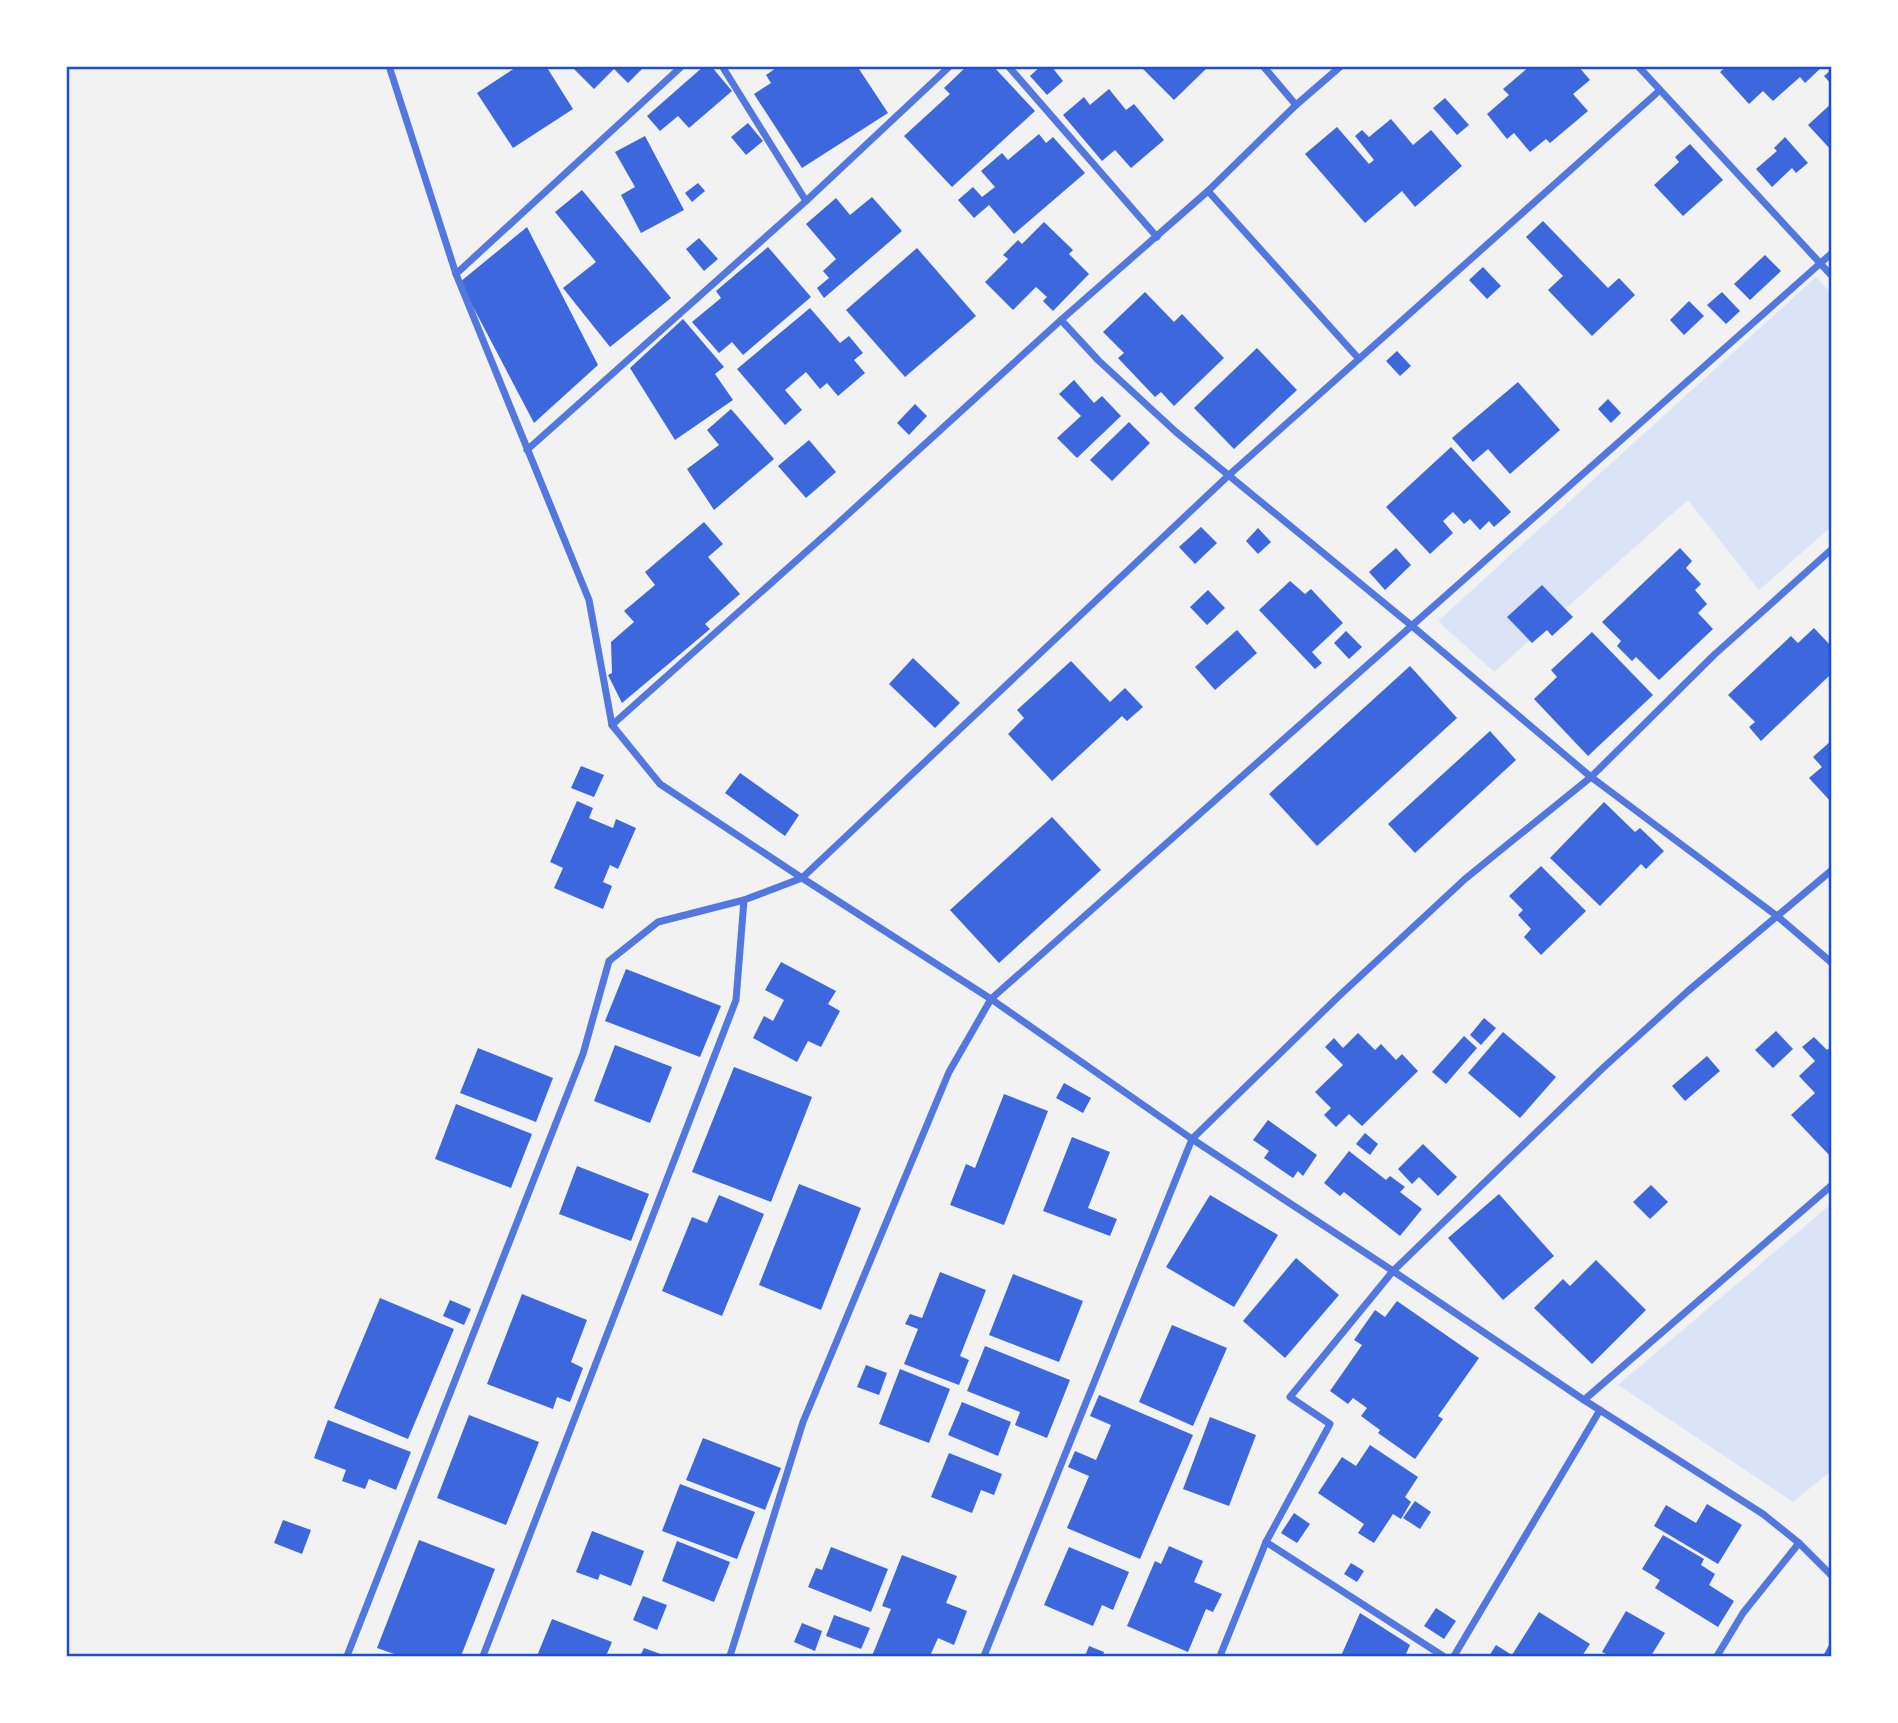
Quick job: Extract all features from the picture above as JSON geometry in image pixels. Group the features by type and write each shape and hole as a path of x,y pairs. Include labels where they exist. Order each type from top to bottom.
{"street":[{"path":"389,66 456,274 589,600 612,725 660,783 991,999 1192,1139 1584,1400 1763,1514 1799,1543 1832,1576"},
{"path":"456,274 682,66"},
{"path":"722,66 806,201"},
{"path":"527,450 806,201 950,66"},
{"path":"1009,66 1157,237"},
{"path":"1263,66 1296,105"},
{"path":"612,725 1208,191 1296,105 1341,66"},
{"path":"1637,66 1832,276"},
{"path":"347,1657 583,1054 609,961 658,922 744,900 802,878 1229,475 1659,90"},
{"path":"1208,191 1359,359"},
{"path":"730,1657 803,1422 949,1072 991,999 1832,253"},
{"path":"1061,320 1117,378 1176,432 1591,777 1777,916 1832,963"},
{"path":"984,1657 1192,1139 1339,996 1465,879 1591,777 1714,655 1832,549"},
{"path":"1220,1657 1266,1542 1330,1424 1290,1397 1393,1271 1604,1067 1688,991 1832,870"},
{"path":"483,1657 736,1000 744,900"},
{"path":"1584,1400 1832,1185"},
{"path":"1454,1657 1600,1410"},
{"path":"1266,1542 1443,1657"},
{"path":"1717,1657 1744,1613 1799,1543"}],"shaded area":[{"path":"1816,277 1831,293 1831,527 1759,590 1688,500 1494,672 1438,621"},
{"path":"1831,1204 1831,1471 1793,1502 1618,1385"}],"building":[{"path":"518,66 546,66 573,109 513,148 477,93"},
{"path":"571,66 645,66 628,83 614,69 594,89"},
{"path":"704,66 711,66 732,91 689,128 678,116 660,131 647,116"},
{"path":"779,66 857,66 888,113 802,168 754,94 771,83 766,75"},
{"path":"967,66 993,66 1035,111 952,187 904,136 950,94 944,88"},
{"path":"1041,66 1051,66 1063,81 1047,95 1030,76"},
{"path":"1140,66 1209,66 1174,100"},
{"path":"1530,66 1578,66 1590,80 1573,94 1588,111 1550,143 1546,139 1530,152 1514,133 1507,139 1487,114 1509,95 1503,89"},
{"path":"1727,66 1823,66 1805,83 1800,77 1773,101 1763,91 1749,104 1720,72"},
{"path":"1832,69 1832,85 1824,76"},
{"path":"1109,89 1126,110 1134,104 1164,140 1131,168 1115,150 1102,161 1063,115 1084,97 1090,105"},
{"path":"1445,98 1469,125 1457,135 1433,108"},
{"path":"1832,103 1832,151 1808,125"},
{"path":"1391,119 1413,145 1431,130 1462,166 1415,207 1402,191 1365,223 1305,154 1337,127 1369,164 1374,160 1355,136 1362,130 1369,137"},
{"path":"748,123 763,141 746,155 731,137"},
{"path":"1039,134 1046,143 1053,137 1085,173 1014,234 989,205 974,218 958,200 973,187 982,197 995,187 981,171 1002,153 1008,160"},
{"path":"645,136 684,210 641,233 621,195 635,187 615,152"},
{"path":"1785,137 1808,163 1796,173 1792,168 1772,187 1756,169 1777,151 1774,148"},
{"path":"1690,144 1723,180 1683,216 1654,185 1679,162 1675,157"},
{"path":"698,183 705,191 692,202 685,193"},
{"path":"582,190 671,298 610,347 563,288 596,262 555,212"},
{"path":"872,197 902,231 824,298 817,288 829,278 823,271 836,259 806,224 836,198 850,215"},
{"path":"1543,221 1608,288 1619,278 1635,295 1592,336 1548,290 1563,276 1526,237"},
{"path":"1044,222 1073,250 1069,254 1089,274 1053,311 1043,301 1047,297 1036,287 1013,310 985,282 1008,259 1003,255 1018,240 1022,244"},
{"path":"527,227 598,365 534,423 460,282"},
{"path":"699,238 718,259 704,271 686,249"},
{"path":"768,247 811,297 743,355 732,342 719,353 692,322 721,298 716,291"},
{"path":"917,248 976,316 905,377 846,310"},
{"path":"1765,255 1781,271 1750,300 1734,284"},
{"path":"1483,267 1501,286 1487,299 1469,280"},
{"path":"1145,292 1174,322 1182,314 1224,358 1174,406 1161,392 1155,397 1118,358 1124,353 1103,332"},
{"path":"1722,292 1740,311 1726,324 1707,305"},
{"path":"1689,301 1704,316 1684,335 1670,320"},
{"path":"810,308 840,343 849,336 863,353 854,360 865,373 838,396 827,383 820,389 806,372 785,390 802,410 785,425 737,369"},
{"path":"683,319 724,367 715,374 733,400 675,440 630,368"},
{"path":"1257,348 1297,390 1234,449 1194,408"},
{"path":"1397,351 1411,366 1400,376 1386,361"},
{"path":"1074,380 1094,403 1102,396 1121,416 1077,458 1057,438 1081,416 1059,394"},
{"path":"1518,382 1560,430 1510,474 1488,449 1473,462 1452,438"},
{"path":"1608,399 1621,413 1611,423 1598,409"},
{"path":"915,404 927,416 909,435 897,423"},
{"path":"731,409 774,459 714,510 687,469 719,445 707,430"},
{"path":"1129,422 1150,443 1112,481 1090,460"},
{"path":"809,440 836,472 806,498 778,466"},
{"path":"1451,447 1511,512 1494,527 1489,521 1480,530 1470,519 1464,524 1453,512 1443,521 1453,533 1430,554 1386,507"},
{"path":"704,522 723,544 708,557 740,594 705,624 710,629 622,703 608,675 612,673 611,642 634,622 624,611 655,585 645,572"},
{"path":"1201,527 1217,543 1195,564 1179,547"},
{"path":"1258,528 1271,542 1258,554 1246,541"},
{"path":"1396,548 1411,565 1385,590 1369,572"},
{"path":"1680,548 1692,561 1686,568 1701,584 1695,590 1707,604 1698,613 1713,629 1659,680 1636,657 1632,661 1617,646 1621,641 1602,622"},
{"path":"1290,581 1305,594 1311,589 1343,623 1312,652 1322,663 1315,669 1259,610"},
{"path":"1542,585 1573,617 1552,636 1547,630 1532,643 1507,617"},
{"path":"1208,590 1225,608 1207,625 1190,607"},
{"path":"1814,628 1832,647 1832,678 1829,676 1761,741 1749,727 1755,722 1728,695 1791,636 1798,643"},
{"path":"1237,630 1257,653 1215,690 1195,667"},
{"path":"1346,631 1362,647 1349,659 1334,643"},
{"path":"1592,632 1653,695 1588,756 1534,699 1557,677 1551,670"},
{"path":"913,658 960,703 935,728 889,684"},
{"path":"1071,661 1110,702 1125,688 1143,707 1127,721 1122,716 1052,781 1008,734 1024,718 1017,710"},
{"path":"1410,666 1457,718 1317,846 1269,794"},
{"path":"1490,731 1516,760 1415,853 1388,824"},
{"path":"1832,740 1832,803 1809,778 1822,767 1813,757"},
{"path":"581,766 604,775 594,797 571,788"},
{"path":"740,773 799,815 785,836 725,793"},
{"path":"577,801 593,808 589,818 613,828 616,819 636,828 618,869 610,865 603,882 612,886 603,909 554,888 563,868 550,862"},
{"path":"1604,802 1635,832 1640,828 1664,851 1646,869 1641,864 1600,906 1550,858"},
{"path":"1052,817 1101,870 999,963 950,910"},
{"path":"1541,866 1586,911 1541,955 1524,937 1531,929 1518,915 1523,910 1509,896"},
{"path":"781,962 836,991 828,1004 840,1011 821,1047 808,1041 797,1062 753,1038 764,1016 773,1021 784,1000 765,990"},
{"path":"626,969 721,1006 700,1057 605,1021"},
{"path":"1484,1018 1496,1028 1481,1045 1470,1035"},
{"path":"1776,1031 1793,1049 1773,1068 1755,1050"},
{"path":"1503,1032 1556,1077 1520,1118 1468,1073"},
{"path":"1358,1033 1375,1050 1381,1044 1396,1060 1402,1054 1418,1071 1362,1126 1349,1114 1336,1127 1324,1115 1331,1108 1315,1092 1343,1065 1325,1047 1334,1038 1343,1048"},
{"path":"1464,1036 1477,1048 1446,1084 1432,1072"},
{"path":"1814,1037 1827,1050 1832,1046 1832,1158 1791,1115 1815,1093 1799,1076 1815,1061 1802,1047"},
{"path":"615,1045 672,1067 650,1123 594,1101"},
{"path":"478,1048 553,1078 536,1122 460,1093"},
{"path":"1707,1056 1720,1071 1685,1101 1672,1086"},
{"path":"734,1067 812,1097 771,1202 692,1172"},
{"path":"1064,1083 1091,1098 1083,1113 1056,1098"},
{"path":"1004,1094 1048,1111 1004,1225 950,1205 966,1164 975,1168"},
{"path":"456,1104 532,1134 511,1188 435,1159"},
{"path":"1268,1120 1317,1155 1303,1176 1298,1171 1293,1178 1264,1158 1269,1151 1253,1140"},
{"path":"1365,1133 1378,1144 1370,1155 1356,1144"},
{"path":"1072,1137 1110,1152 1088,1208 1117,1219 1110,1236 1043,1211"},
{"path":"1423,1144 1457,1177 1438,1196 1419,1177 1412,1184 1398,1169"},
{"path":"1349,1151 1386,1180 1390,1176 1405,1187 1400,1192 1422,1209 1400,1236 1344,1192 1340,1196 1324,1183"},
{"path":"577,1166 649,1194 631,1241 559,1214"},
{"path":"799,1184 861,1208 821,1310 759,1285"},
{"path":"1651,1185 1668,1202 1650,1219 1633,1202"},
{"path":"1499,1194 1554,1256 1503,1300 1448,1238"},
{"path":"719,1195 764,1214 722,1316 662,1291 692,1217 707,1223"},
{"path":"1210,1195 1278,1235 1234,1307 1166,1267"},
{"path":"1296,1258 1339,1295 1285,1358 1243,1321"},
{"path":"1596,1260 1646,1310 1592,1364 1534,1308 1563,1279 1570,1286"},
{"path":"940,1272 986,1290 960,1356 969,1360 959,1385 904,1364 918,1329 905,1324 910,1314 922,1318"},
{"path":"1013,1274 1083,1301 1059,1362 989,1335"},
{"path":"522,1294 587,1320 571,1362 583,1368 570,1402 557,1397 553,1409 487,1384"},
{"path":"380,1298 454,1329 408,1439 334,1408"},
{"path":"450,1300 471,1309 464,1325 443,1316"},
{"path":"1397,1301 1479,1358 1438,1416 1443,1419 1415,1459 1378,1433 1380,1430 1361,1416 1367,1408 1353,1398 1348,1404 1330,1391 1362,1345 1354,1340 1375,1310 1385,1317"},
{"path":"1172,1325 1227,1348 1193,1426 1139,1402"},
{"path":"985,1346 1070,1380 1047,1438 1015,1425 1020,1412 967,1391"},
{"path":"866,1365 887,1373 879,1395 857,1387"},
{"path":"900,1369 950,1389 929,1443 879,1424"},
{"path":"1099,1395 1193,1435 1140,1559 1067,1528 1089,1476 1068,1467 1075,1451 1096,1460 1111,1425 1090,1416"},
{"path":"962,1402 1011,1422 998,1456 948,1435"},
{"path":"469,1415 539,1442 506,1525 437,1498"},
{"path":"1210,1417 1256,1435 1229,1506 1183,1489"},
{"path":"328,1420 411,1452 396,1490 369,1479 365,1489 342,1481 346,1470 314,1458"},
{"path":"703,1438 781,1468 765,1510 686,1480"},
{"path":"1370,1445 1418,1477 1405,1497 1411,1502 1401,1519 1393,1514 1374,1543 1358,1533 1364,1524 1318,1493 1342,1457 1356,1466"},
{"path":"949,1453 1002,1474 994,1495 981,1490 972,1513 931,1497"},
{"path":"680,1484 755,1512 737,1559 662,1531"},
{"path":"1415,1501 1431,1512 1420,1529 1403,1518"},
{"path":"1707,1504 1742,1525 1718,1564 1654,1526 1666,1505 1696,1523"},
{"path":"1294,1513 1310,1524 1297,1543 1281,1533"},
{"path":"283,1520 311,1530 302,1554 274,1543"},
{"path":"592,1531 644,1551 631,1586 600,1574 598,1580 576,1572"},
{"path":"1663,1535 1704,1559 1701,1565 1715,1574 1709,1585 1734,1601 1718,1627 1655,1588 1660,1580 1642,1569"},
{"path":"419,1540 495,1569 461,1656 400,1656 377,1648"},
{"path":"677,1541 730,1562 714,1602 662,1581"},
{"path":"1169,1546 1203,1561 1194,1582 1222,1594 1213,1612 1206,1609 1188,1652 1127,1626 1155,1561 1161,1564"},
{"path":"831,1547 888,1569 871,1612 808,1587 816,1568 822,1570"},
{"path":"1069,1547 1129,1572 1113,1610 1102,1605 1093,1626 1044,1605"},
{"path":"902,1555 957,1576 946,1603 967,1611 954,1645 938,1638 930,1656 872,1656 891,1609 882,1606"},
{"path":"1351,1563 1364,1571 1357,1582 1344,1574"},
{"path":"643,1596 667,1605 657,1630 633,1620"},
{"path":"1436,1608 1456,1621 1444,1639 1424,1626"},
{"path":"1626,1611 1665,1633 1651,1656 1610,1656 1602,1652"},
{"path":"1539,1612 1590,1644 1582,1656 1489,1656 1496,1645 1512,1655"},
{"path":"1360,1613 1410,1645 1405,1656 1341,1656"},
{"path":"834,1615 870,1628 861,1649 826,1636"},
{"path":"552,1619 612,1642 606,1656 537,1656"},
{"path":"802,1623 822,1631 815,1651 794,1642"},
{"path":"1829,1645 1832,1646 1832,1656 1823,1656"},
{"path":"1089,1646 1104,1652 1103,1656 1085,1656"},
{"path":"644,1648 666,1656 640,1656"}]}
